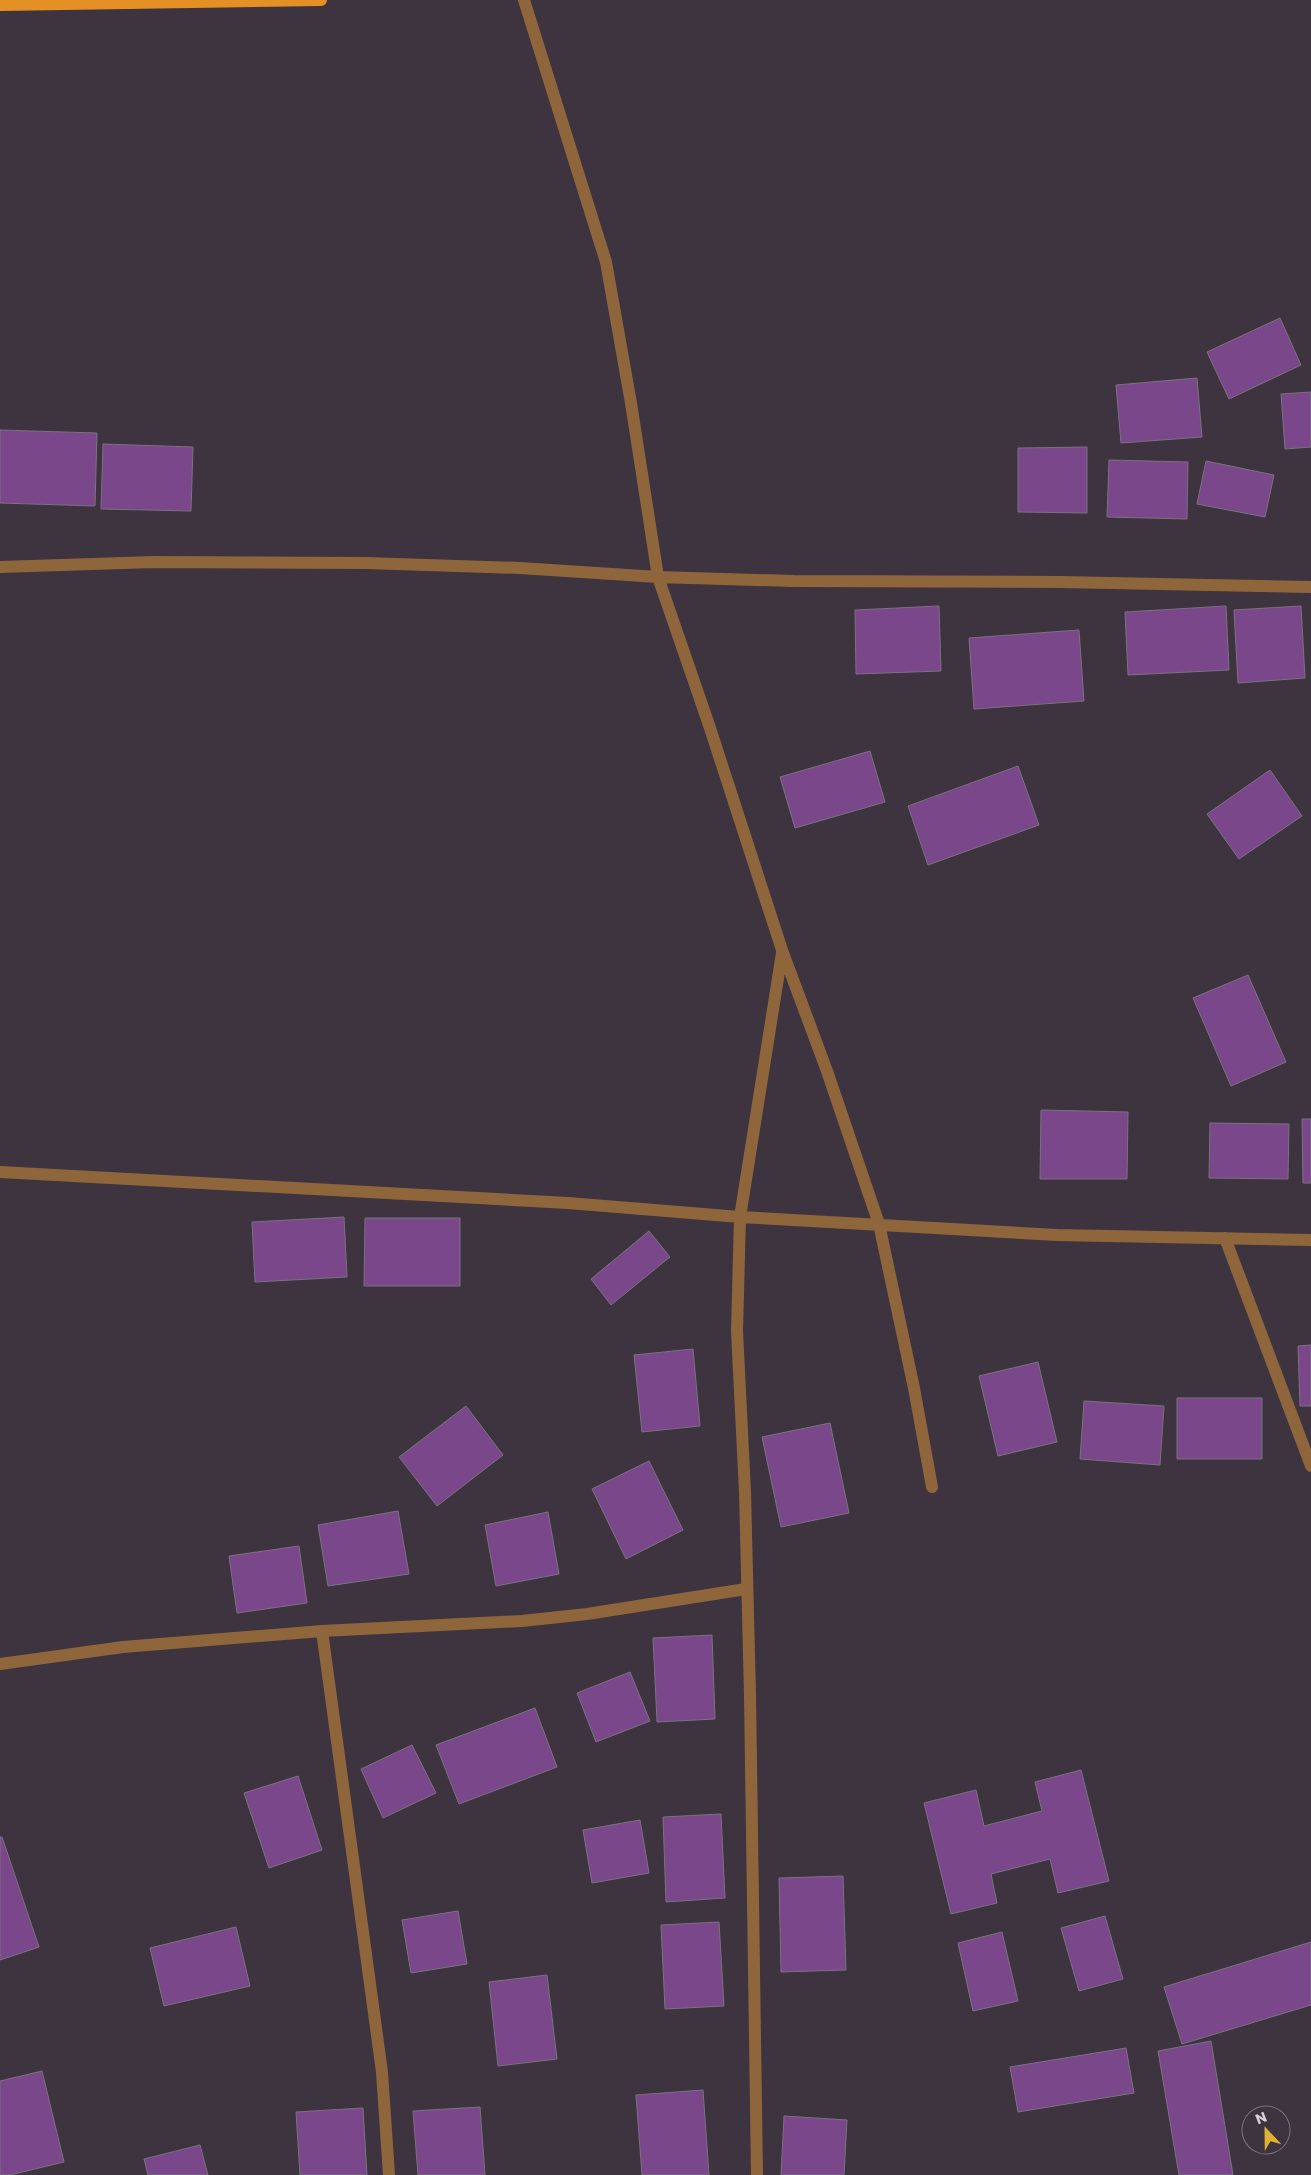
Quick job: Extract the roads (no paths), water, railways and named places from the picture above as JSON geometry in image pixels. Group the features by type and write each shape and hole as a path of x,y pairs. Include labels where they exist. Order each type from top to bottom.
{"main road":[{"path":"0,5 321,0"}],"street":[{"path":"524,0 606,262 658,577 709,725 782,950 827,1071 879,1224 914,1388 932,1486"},
{"path":"0,567 154,562 366,563 520,568 658,577 863,583 1060,582 1311,587"},
{"path":"757,2175 745,1492 737,1331 740,1217 782,950"},
{"path":"0,1172 548,1202 740,1217 1057,1235 1311,1240"},
{"path":"1225,1238 1311,1466"},
{"path":"0,1664 123,1647 322,1631 522,1621 587,1614 746,1589"},
{"path":"322,1631 382,2072 389,2175"}]}
